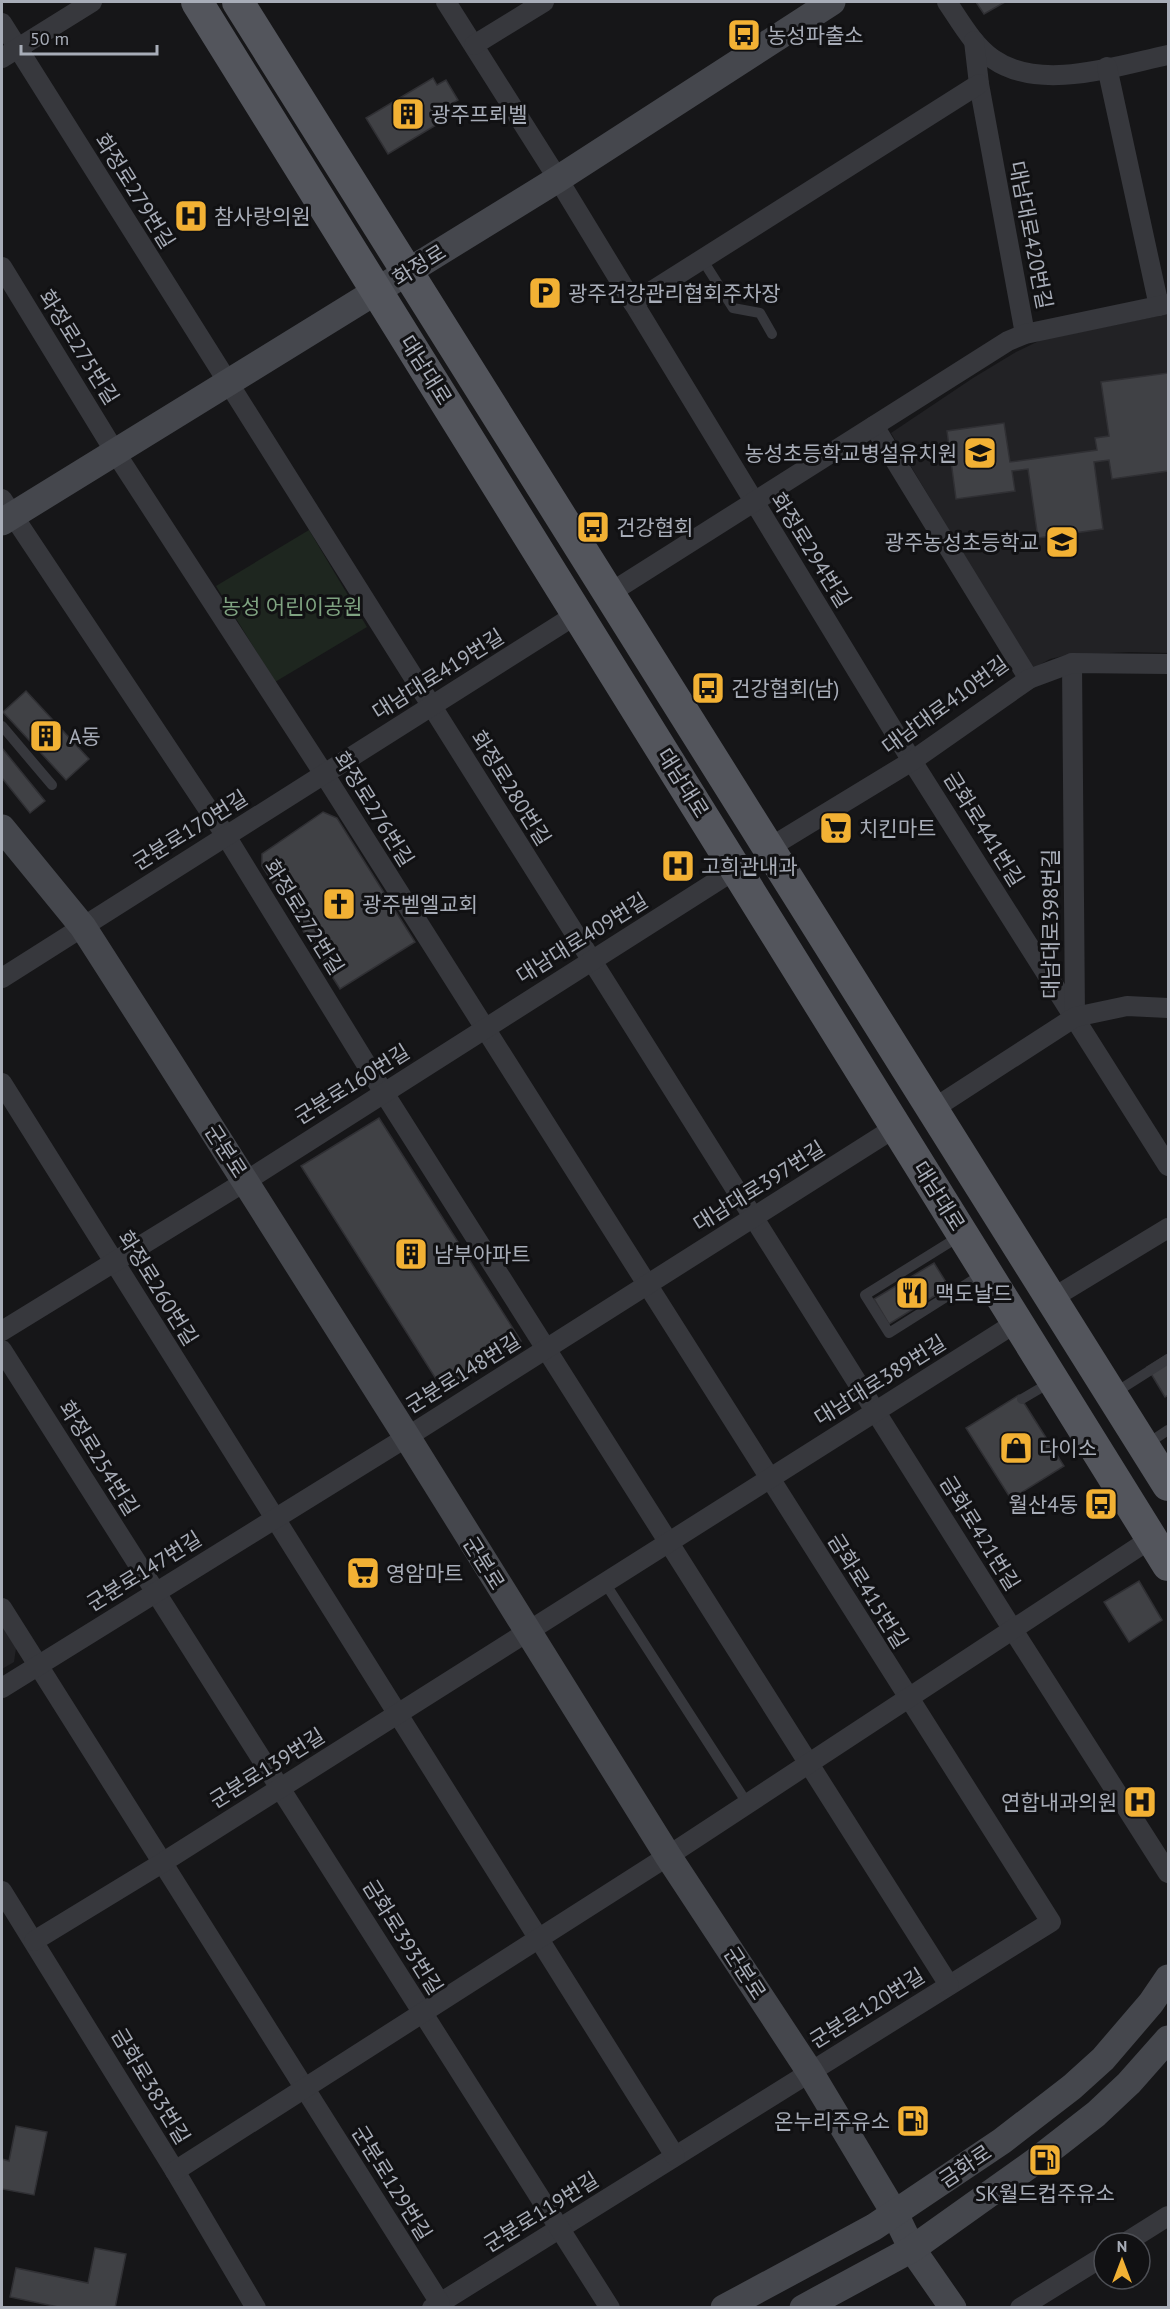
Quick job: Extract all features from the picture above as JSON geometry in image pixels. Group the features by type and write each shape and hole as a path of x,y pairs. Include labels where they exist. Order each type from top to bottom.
{"main road":[{"name":"대남대로","path":"197,2 1168,1565"},
{"name":"대남대로","path":"238,2 1111,1395 1156,1438 1168,1485"}],"street":[{"path":"9,53 92,2"},
{"name":"화정로294번길","path":"446,2 558,179 912,761"},
{"path":"474,45 544,2"},
{"name":"화정로","path":"5,512 115,452 408,273 832,2"},
{"path":"947,2 974,41 992,58 1014,71 1041,76 1070,74 1168,55"},
{"name":"화정로279번길","path":"2,23 9,53 228,384"},
{"name":"대남대로420번길","path":"610,593 1008,341 1025,334 979,84 974,41"},
{"path":"1025,334 1164,305 1107,67"},
{"path":"633,303 979,84"},
{"name":"화정로275번길","path":"2,267 115,452"},
{"name":"화정로280번길","path":"228,384 753,1217"},
{"name":"대남대로410번길","path":"769,848 912,761 1029,679 874,426"},
{"name":"화정로276번길","path":"115,452 324,774 646,1285"},
{"name":"화정로272번길","path":"5,512 226,836 545,1349"},
{"name":"대남대로419번길","path":"324,774 577,614"},
{"path":"1029,679 1072,663 1168,664"},
{"name":"대남대로398번길","path":"933,1109 1075,1017 1072,663"},
{"name":"금화로441번길","path":"912,761 1168,1166"},
{"name":"군분로170번길","path":"2,978 324,774"},
{"name":"군분로","path":"2,828 83,927 246,1181 668,1856 810,2072 896,2214 912,2249 952,2307"},
{"name":"대남대로409번길","path":"485,1029 736,869"},
{"path":"1075,1017 1099,1010 1127,1006 1168,1008"},
{"name":"군분로160번길","path":"2,1331 246,1181 485,1029"},
{"name":"화정로260번길","path":"2,1083 274,1518"},
{"name":"대남대로397번길","path":"646,1285 896,1127"},
{"name":"금화로421번길","path":"753,1217 1168,1873"},
{"path":"1051,1299 1168,1228"},
{"name":"군분로148번길","path":"407,1437 646,1285"},
{"name":"금화로415번길","path":"646,1285 1051,1922"},
{"name":"대남대로389번길","path":"668,1543 1017,1322"},
{"name":"군분로148번길","path":"545,1349 740,1656"},
{"name":"화정로254번길","path":"2,1350 156,1592"},
{"name":"군분로147번길","path":"2,1688 407,1437"},
{"path":"274,1518 675,2156"},
{"path":"175,2171 668,1856 1152,1538"},
{"name":"군분로139번길","path":"34,1941 280,1789 668,1543"},
{"name":"금화로393번길","path":"156,1592 610,2307"},
{"path":"2,1608 304,2088"},
{"name":"군분로120번길","path":"740,1656 949,1985"},
{"name":"금화로383번길","path":"2,1891 256,2307"},
{"name":"군분로120번길","path":"810,2072 1051,1922"},
{"name":"금화로","path":"724,2307 896,2214 1002,2141 1072,2087 1115,2046 1151,2003 1168,1978"},
{"name":"금화로","path":"803,2307 912,2249 1037,2160 1096,2114 1129,2083 1168,2039"},
{"name":"군분로119번길","path":"436,2305 810,2072"},
{"name":"군분로129번길","path":"304,2088 436,2305"},
{"path":"1144,2231 1168,2216"},
{"path":"1020,2307 1092,2263"}],"lane":[{"path":"702,259 734,308 760,314 772,334"},
{"path":"2,726 52,785"},
{"path":"963,1234 865,1295 889,1333 986,1272"},
{"path":"1111,1395 1168,1359"},
{"path":"1022,1399 1054,1380"},
{"path":"605,1583 747,1803"}],"shaded area":[{"name":"광주농성초등학교","path":"1168,314 1168,653 1067,655 1050,659 1032,669 891,433 973,378 1041,340"},
{"path":"2,1626 16,1648 14,1662 2,1669"}],"green space":[{"name":"농성 어린이공원","path":"309,530 367,627 275,682 216,586"}],"building":[{"path":"976,2 1005,2 984,14"},
{"name":"광주프뢰벨","path":"433,78 437,85 446,80 458,100 441,110 446,119 388,154 366,118"},
{"path":"1168,373 1168,471 1112,479 1109,460 1094,462 1103,529 1038,538 1028,469 1012,471 1015,491 956,499 947,431 1004,423 1010,462 1097,450 1095,438 1109,436 1101,382"},
{"name":"A동","path":"26,691 89,759 66,780 3,712"},
{"path":"2,748 45,801 30,813 2,778"},
{"name":"광주벧엘교회","path":"323,812 337,818 415,942 340,989 262,866 262,854"},
{"name":"남부아파트","path":"379,1118 521,1341 443,1390 301,1166"},
{"name":"맥도날드","path":"934,1263 949,1287 889,1324 874,1299"},
{"path":"1168,1354 1168,1395 1165,1397 1147,1367"},
{"name":"다이소","path":"1019,1395 1064,1466 1011,1499 966,1428"},
{"path":"1139,1581 1162,1620 1129,1642 1104,1602"},
{"path":"16,2126 47,2132 34,2195 2,2189 2,2159 9,2161"},
{"path":"95,2248 126,2254 115,2308 63,2308 10,2297 16,2268 88,2283"}],"place":[{"name":"농성파출소","path":"744,35"},
{"name":"광주프뢰벨","path":"408,114"},
{"name":"참사랑의원","path":"191,216"},
{"name":"광주건강관리협회주차장","path":"545,293"},
{"name":"농성초등학교병설유치원","path":"980,453"},
{"name":"건강협회","path":"593,527"},
{"name":"광주농성초등학교","path":"1062,542"},
{"name":"건강협회(남)","path":"708,688"},
{"name":"A동","path":"46,736"},
{"name":"치킨마트","path":"836,828"},
{"name":"고희관내과","path":"678,866"},
{"name":"광주벧엘교회","path":"339,904"},
{"name":"남부아파트","path":"411,1254"},
{"name":"맥도날드","path":"912,1293"},
{"name":"다이소","path":"1016,1448"},
{"name":"월산4동","path":"1101,1504"},
{"name":"영암마트","path":"363,1573"},
{"name":"연합내과의원","path":"1140,1802"},
{"name":"온누리주유소","path":"913,2121"},
{"name":"SK월드컵주유소","path":"1045,2160"}]}
